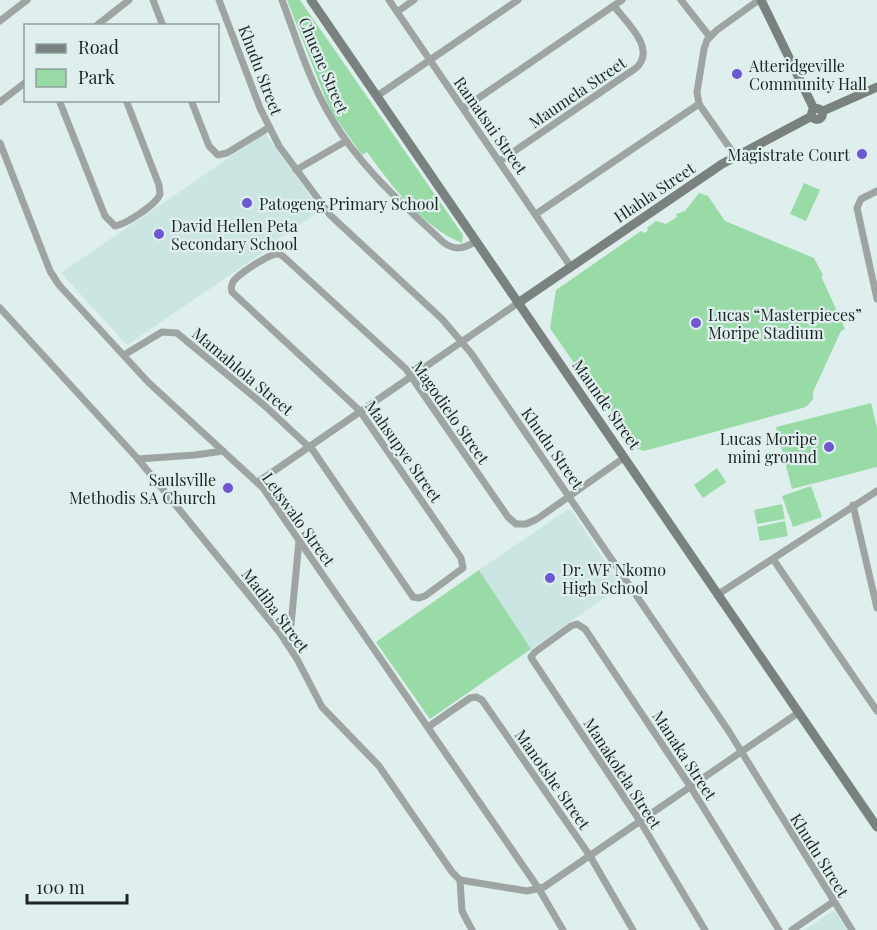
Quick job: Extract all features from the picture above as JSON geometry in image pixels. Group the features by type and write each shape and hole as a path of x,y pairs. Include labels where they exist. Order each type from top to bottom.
{"street":[{"path":"0,21 27,0"},
{"path":"99,24 129,0"},
{"path":"153,0 162,24"},
{"name":"Khudu Street","path":"219,0 268,128 279,146 339,224 442,319 463,342 570,496 741,752 852,930"},
{"name":"Chuene Street","path":"282,0 320,97 346,141 386,187 449,247 467,248 476,241"},
{"name":"Maunde Street","path":"311,0 877,827"},
{"name":"Ramatsui Street","path":"389,0 571,267"},
{"path":"397,12 414,0"},
{"path":"377,96 518,0"},
{"path":"464,108 622,0"},
{"path":"681,0 710,37"},
{"path":"736,157 699,104 697,92 704,49 710,37 760,0 816,112"},
{"name":"Maumela Street","path":"500,161 643,62 645,54 642,44 614,6"},
{"path":"0,102 24,84"},
{"name":"Hlahla Street","path":"518,303 664,202 736,157 816,112 877,87"},
{"path":"60,102 105,216 115,226 123,224 156,202 160,194 127,102"},
{"path":"193,102 209,146 218,155 226,153 268,128"},
{"path":"536,214 699,104"},
{"path":"296,170 346,141"},
{"name":"Letswalo Street","path":"0,143 54,278 154,388 258,482 539,889 563,930"},
{"path":"877,191 861,200 857,208 877,299"},
{"name":"Magodielo Street","path":"250,269 270,255 282,255 412,377 511,522 521,525 531,523 570,496"},
{"name":"Mahsupye Street","path":"250,269 234,281 231,288 234,295 360,411 461,558 463,568 442,584"},
{"path":"258,482 518,303"},
{"name":"Madiba Street","path":"0,308 138,459 286,642 322,707 379,766 452,872 460,880"},
{"name":"Mamahlola Street","path":"124,355 162,332 177,333 272,412 309,447 411,595 419,598 442,584"},
{"path":"138,459 223,451"},
{"path":"570,496 625,457"},
{"path":"717,595 877,491"},
{"path":"853,505 877,609"},
{"path":"286,642 291,625 299,541"},
{"path":"773,559 877,711"},
{"name":"Manaka Street","path":"553,638 574,625 585,629 690,786 779,930"},
{"name":"Manakolela Street","path":"553,638 532,654 533,662 640,821 705,930"},
{"name":"Manotshe Street","path":"428,727 470,698 476,697 482,700 590,856 633,930"},
{"path":"472,930 462,911 460,880 527,891 539,889 798,713"},
{"path":"792,930 833,902"}],"shaded area":[{"path":"265,133 321,211 277,239 264,252 127,345 61,273"},
{"name":"Dr. WF Nkomo High School","path":"567,510 572,511 621,586 531,649 479,570"},
{"path":"834,910 847,930 805,930"}],"green space":[{"path":"287,0 300,0 463,235 462,243 447,236 421,216 398,192 367,152 362,155 333,114 326,100"},
{"path":"804,183 820,190 806,221 790,214"},
{"name":"Lucas “Masterpieces” Moripe Stadium","path":"699,193 708,196 725,221 814,258 845,329 841,331 813,392 813,399 806,407 644,451 633,447 631,441 625,438 610,416 613,414 592,383 589,385 550,328 556,290 641,231 645,233 647,228 656,221 666,224 677,217 676,214 685,211"},
{"name":"Lucas Moripe mini ground","path":"871,403 877,428 877,467 792,489 776,427"},
{"path":"717,468 726,482 703,498 694,485"},
{"path":"811,486 822,517 793,527 782,496"},
{"path":"782,504 785,519 757,524 754,510"},
{"path":"785,521 788,536 760,541 757,527"},
{"path":"479,570 531,649 430,719 376,642"}],"place":[{"name":"Atteridgeville Community Hall","path":"737,74"},
{"name":"Magistrate Court","path":"862,154"},
{"name":"Patogeng Primary School","path":"247,203"},
{"name":"David Hellen Peta Secondary School","path":"159,234"},
{"name":"Lucas “Masterpieces” Moripe Stadium","path":"696,323"},
{"name":"Lucas Moripe mini ground","path":"829,447"},
{"name":"Saulsville Methodis SA Church","path":"228,488"},
{"name":"Dr. WF Nkomo High School","path":"550,578"}]}
